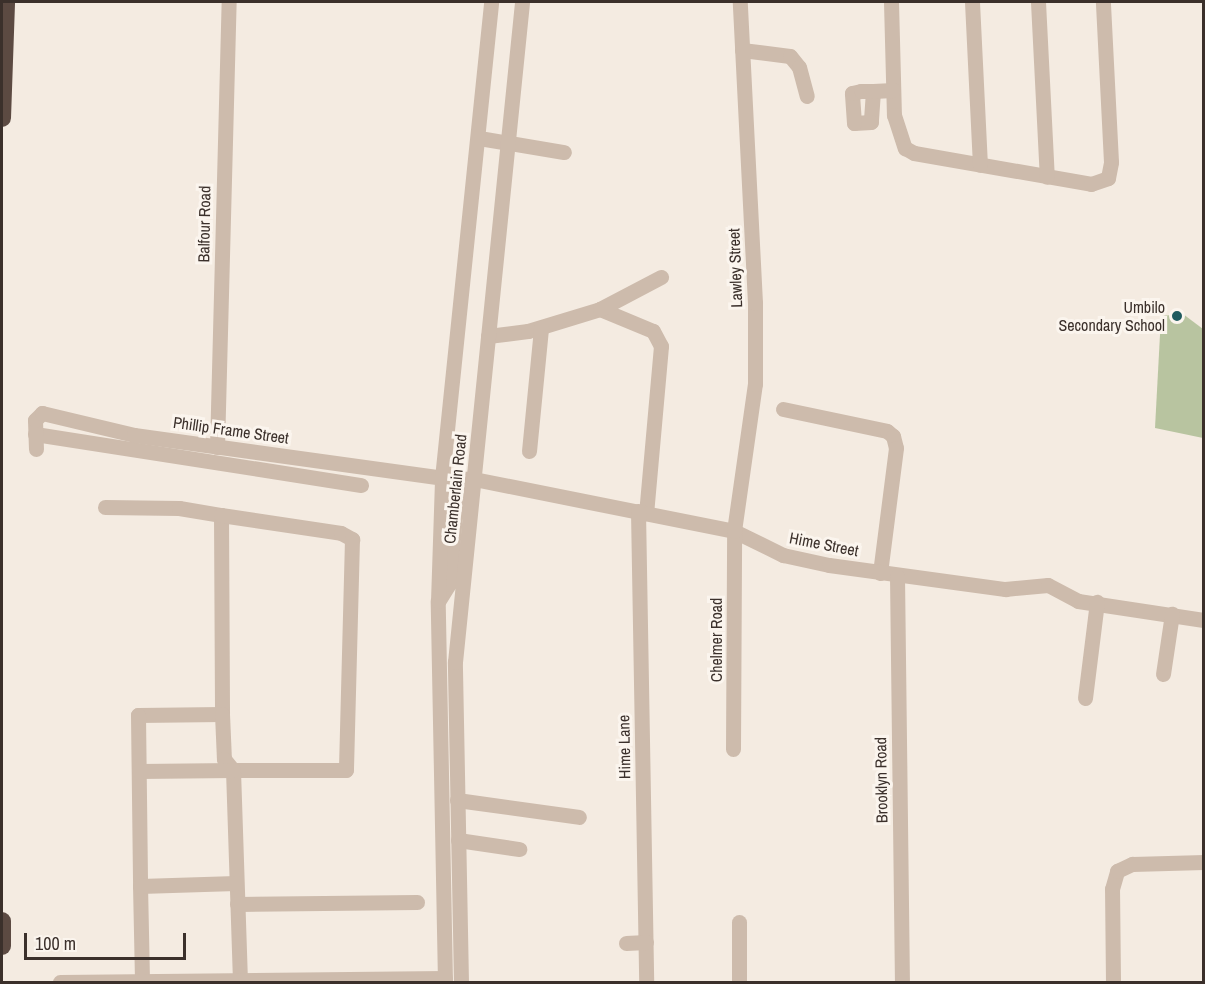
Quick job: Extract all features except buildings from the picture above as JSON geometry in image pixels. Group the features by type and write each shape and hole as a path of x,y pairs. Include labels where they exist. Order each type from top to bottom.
{"highway":[{"path":"2,118 6,2"},
{"path":"2,921 2,946"}],"street":[{"name":"Balfour Road","path":"217,447 228,2"},
{"name":"Chamberlain Road","path":"445,980 438,627 442,478 461,322 491,2"},
{"name":"Chamberlain Road","path":"461,982 457,800 458,626 522,2"},
{"name":"Lawley Street","path":"734,531 754,384 755,303 740,2"},
{"path":"891,2 893,90 897,131 905,148 980,165 1091,184 1108,178 1103,2"},
{"path":"972,2 980,165"},
{"path":"1038,2 1047,177"},
{"path":"742,50 790,56 799,67 807,96"},
{"path":"873,91 893,90"},
{"path":"479,138 564,152"},
{"path":"475,185 502,189"},
{"path":"461,322 489,330 541,328 600,309 661,277"},
{"name":"Hime Lane","path":"600,309 653,331 662,346 642,512 646,982"},
{"path":"529,451 541,328"},
{"path":"783,409 887,431 893,436 896,448 880,573"},
{"name":"Phillip Frame Street","path":"361,485 36,441 35,417 42,413 134,435 442,478"},
{"name":"Hime Street","path":"442,478 474,479 734,531 783,555 897,576 1005,590 1048,585 1078,601 1203,620"},
{"path":"438,601 449,584 455,516 474,479"},
{"path":"105,507 179,508 341,533 352,539 346,770 139,771"},
{"path":"221,515 222,714 224,759 233,770 240,979"},
{"name":"Chelmer Road","path":"733,749 734,531"},
{"name":"Brooklyn Road","path":"897,576 902,982"},
{"path":"1085,698 1096,602"},
{"path":"1163,674 1172,614"},
{"path":"438,627 458,626"},
{"path":"142,980 138,715 222,714"},
{"path":"457,800 579,817"},
{"path":"458,840 519,849"},
{"path":"1113,982 1112,889 1117,871 1132,864 1203,862"},
{"path":"140,886 236,883"},
{"path":"237,904 417,902"},
{"path":"739,922 739,982"},
{"path":"626,943 646,942"},
{"path":"60,982 240,979 445,980"}],"green space":[{"path":"1183,314 1203,329 1203,438 1155,428 1161,316"}],"place":[{"name":"Umbilo Secondary School","path":"1177,316"}]}
